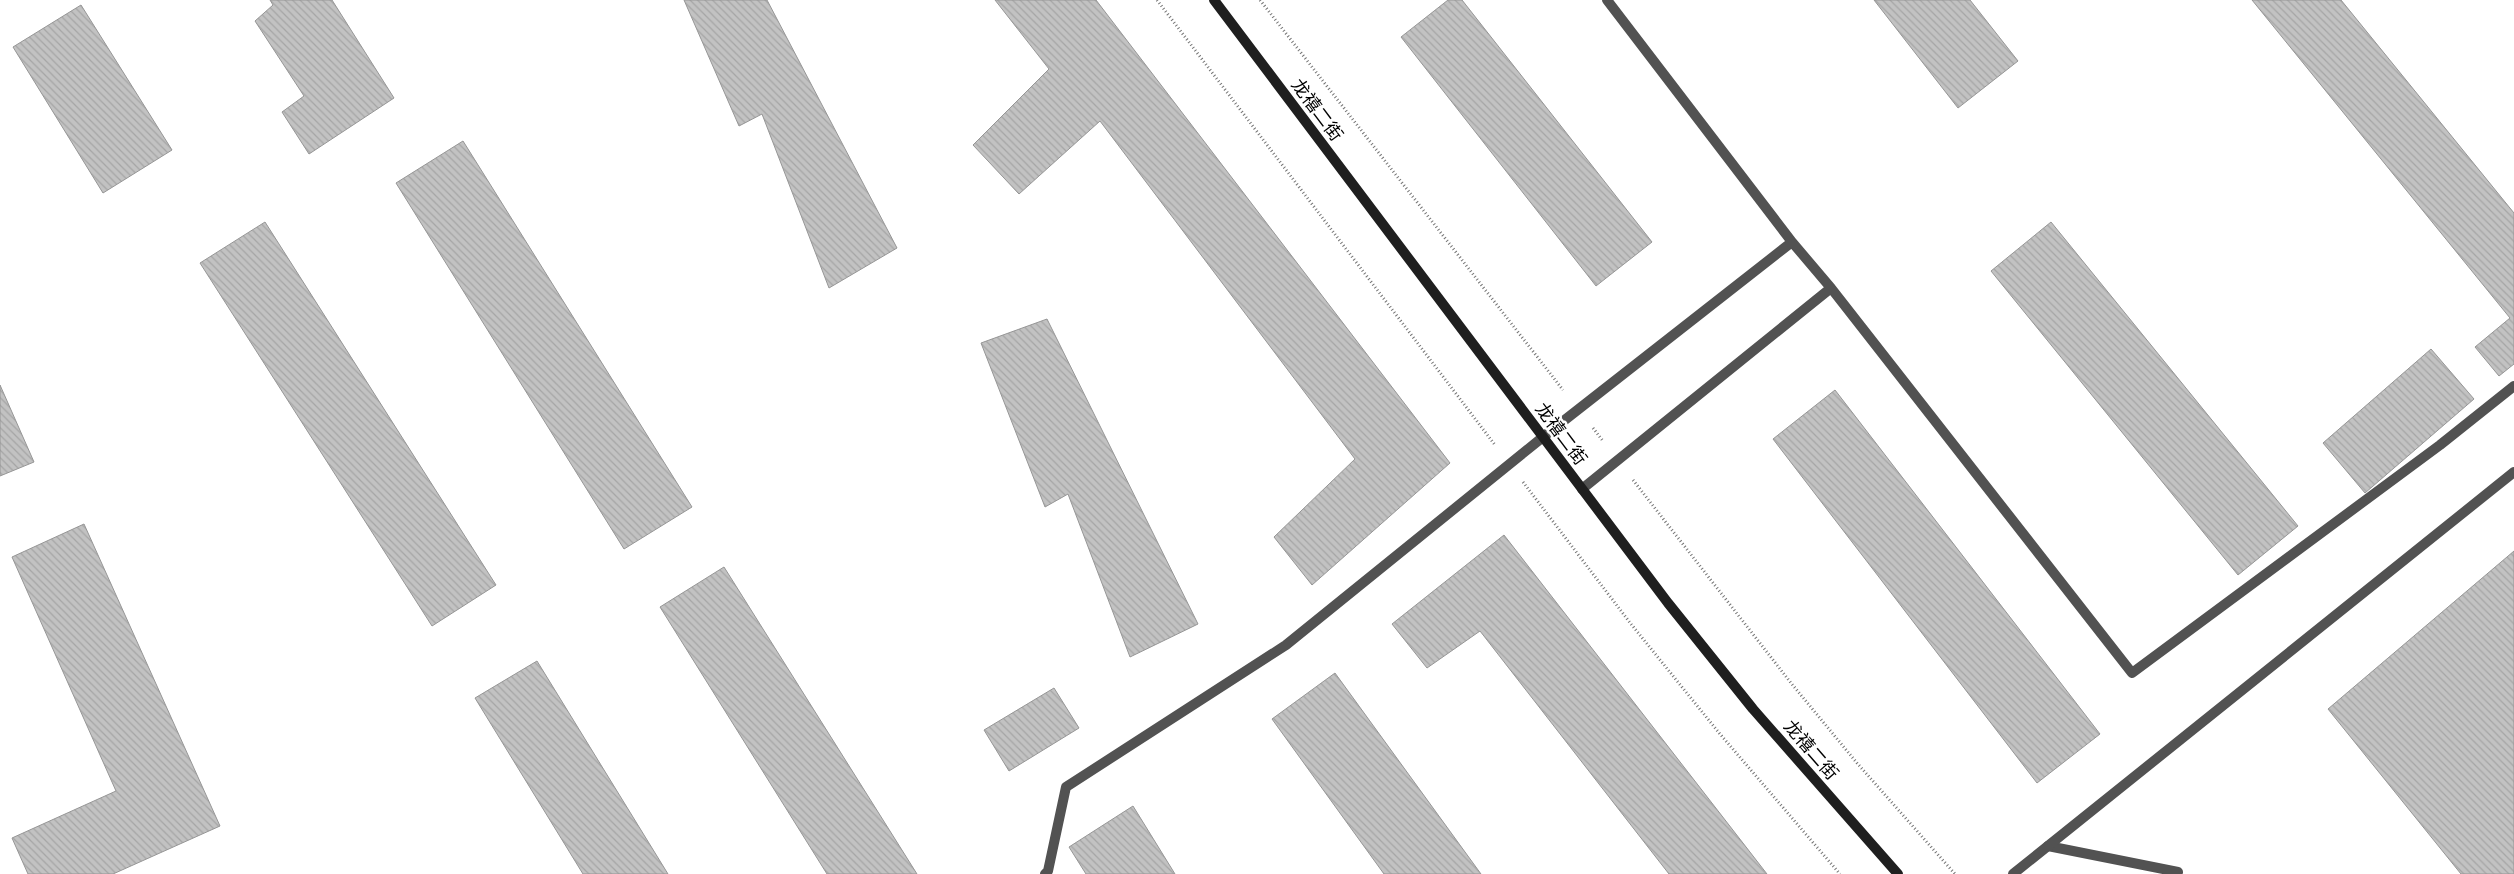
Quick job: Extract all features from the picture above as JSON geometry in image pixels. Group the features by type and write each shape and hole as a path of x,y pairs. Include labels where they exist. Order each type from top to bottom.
{"street":[{"name":"龙禧二街","path":"1214,0 1668,603 1753,709 1898,874"},
{"path":"1607,0 1792,242 1831,288 2132,673 2440,445 2514,386"},
{"path":"1045,874 1048,871 1066,787 1286,645 1510,464 1792,242"},
{"path":"1582,489 1831,288"},
{"path":"2013,874 2514,472"},
{"path":"2048,846 2178,872"}],"path":[{"path":"1157,0 1631,624 1720,734 1840,874"}],"building":[{"path":"270,0 332,0 394,98 309,154 282,112 304,96 255,21 273,5"},
{"path":"684,0 767,0 897,248 829,288 762,114 739,126"},
{"path":"995,0 1096,0 1450,463 1312,585 1274,537 1355,459 1100,121 1019,194 973,145 1049,69"},
{"path":"1448,0 1462,0 1652,242 1596,286 1401,37"},
{"path":"1874,0 1970,0 2018,61 1958,108"},
{"path":"2252,0 2341,0 2514,213 2514,364 2499,376 2475,347 2510,318"},
{"path":"81,5 172,150 103,193 13,47"},
{"path":"463,141 692,507 624,549 396,183"},
{"path":"265,222 496,585 432,626 200,263"},
{"path":"2051,222 2298,526 2238,575 1991,271"},
{"path":"1047,319 1198,624 1130,657 1068,494 1045,507 981,343"},
{"path":"2431,349 2474,399 2365,493 2323,443"},
{"path":"0,385 34,462 0,476"},
{"path":"1835,390 2100,734 2037,783 1773,439"},
{"path":"84,524 220,826 113,874 28,874 12,838 116,791 12,557"},
{"path":"1504,535 1767,874 1669,874 1480,631 1427,668 1392,624"},
{"path":"2514,551 2514,874 2461,874 2328,709"},
{"path":"724,567 917,874 827,874 660,607"},
{"path":"537,661 668,874 583,874 475,698"},
{"path":"1335,673 1481,874 1384,874 1272,719"},
{"path":"1054,688 1079,728 1009,771 984,730"},
{"path":"1133,806 1175,874 1086,874 1069,847"}]}
